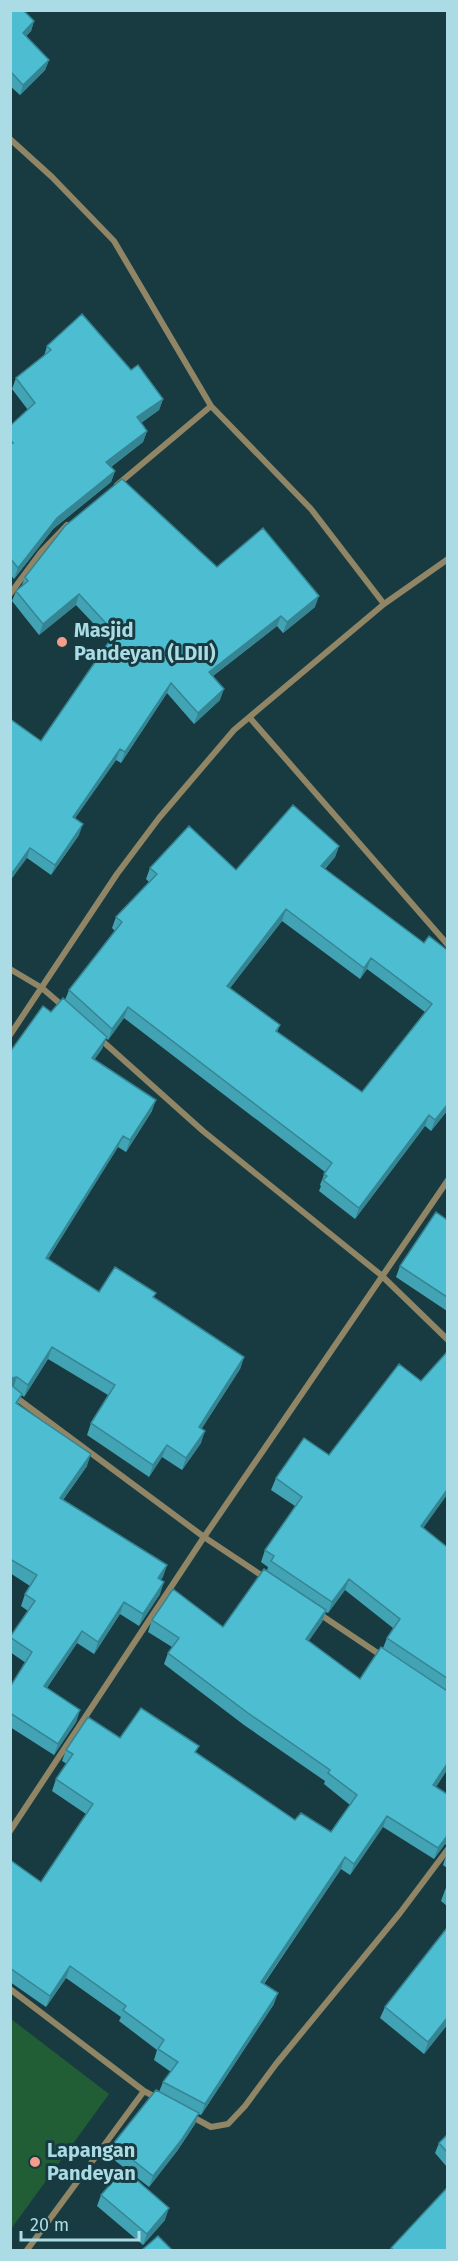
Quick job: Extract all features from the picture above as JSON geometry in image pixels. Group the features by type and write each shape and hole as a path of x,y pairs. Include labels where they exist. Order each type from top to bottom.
{"street":[{"path":"10,139 52,177 114,241 211,406 311,509 384,604"},
{"path":"107,493 211,406"},
{"path":"10,594 57,533 74,520"},
{"path":"10,1035 117,874 159,818 234,730 384,604 447,559"},
{"path":"250,718 447,945"},
{"path":"10,969 42,988 69,1011"},
{"path":"96,1035 203,1131 381,1275 447,1340"},
{"path":"10,1831 204,1537 447,1180"},
{"path":"10,1393 204,1537 272,1582"},
{"path":"311,1608 389,1660"},
{"path":"182,2112 211,2127 228,2124 245,2106 276,2064 400,1913 447,1849"},
{"path":"10,1989 144,2091 163,2101"},
{"path":"27,2250 144,2091"}],"green space":[{"name":"Lapangan Pandeyan","path":"11,2019 109,2094 11,2229"}],"building":[{"path":"10,10 23,10 34,21 23,33 49,60 23,85 10,71"},
{"path":"82,314 131,370 138,365 163,399 137,417 147,431 106,462 115,471 57,518 18,568 10,558 10,444 13,443 10,440 10,426 35,403 16,378 51,350 47,346"},
{"path":"122,479 217,567 263,528 319,596 287,622 281,616 209,672 224,689 198,713 171,683 125,752 120,749 73,817 83,824 55,865 30,848 10,876 10,719 41,741 115,633 79,594 43,624 16,591 28,581 25,577 65,526"},
{"path":"293,805 339,846 321,866 424,943 429,936 447,950 447,1105 435,1120 429,1115 359,1208 323,1180 327,1176 324,1174 332,1163 128,1007 112,1029 69,990 122,922 116,917 157,874 150,868 189,826 236,870","holes":["286,909 364,968 371,958 432,1004 362,1092 276,1031 280,1025 227,986"]},
{"path":"63,998 107,1037 92,1058 156,1100 130,1140 123,1136 46,1258 99,1292 115,1267 156,1293 153,1297 244,1357 199,1427 205,1431 186,1458 167,1445 153,1465 91,1423 115,1385 52,1347 28,1385 17,1377 10,1378 10,1052 43,1006 51,1012"},
{"path":"436,1212 447,1220 447,1297 400,1266"},
{"path":"447,1352 447,1490 421,1526 447,1547 447,1678 387,1638 400,1619 349,1579 332,1602 271,1561 274,1556 265,1550 302,1497 276,1478 304,1438 329,1455 399,1364 421,1381"},
{"path":"10,1384 22,1394 16,1403 91,1454 60,1498 167,1565 158,1578 164,1582 143,1614 124,1602 98,1642 82,1631 44,1686 80,1710 58,1744 10,1713 10,1687 32,1652 10,1637 35,1601 25,1594 37,1575 10,1559"},
{"path":"264,1569 326,1610 306,1639 360,1679 381,1647 447,1691 447,1764 433,1785 447,1794 447,1836 438,1848 387,1816 354,1864 345,1857 261,1982 278,1993 205,2104 163,2082 178,2062 158,2049 164,2040 123,2010 126,2006 70,1966 50,1996 10,1968 10,1860 41,1882 93,1804 56,1779 73,1754 66,1750 88,1717 120,1738 141,1708 199,1746 195,1752 295,1820 301,1813 331,1832 357,1795 328,1773 330,1770 248,1713 168,1653 179,1638 152,1620 173,1589 223,1627"},
{"path":"447,1928 447,2018 428,2042 385,2007"},
{"path":"156,2090 199,2113 153,2176 113,2144"},
{"path":"447,2135 447,2152 439,2143"},
{"path":"124,2169 169,2208 147,2234 101,2195"},
{"path":"447,2188 447,2250 394,2250 391,2248"},
{"path":"158,2236 172,2250 142,2250"}],"place":[{"name":"Masjid Pandeyan (LDII)","path":"62,642"},
{"name":"Lapangan Pandeyan","path":"35,2162"}]}
